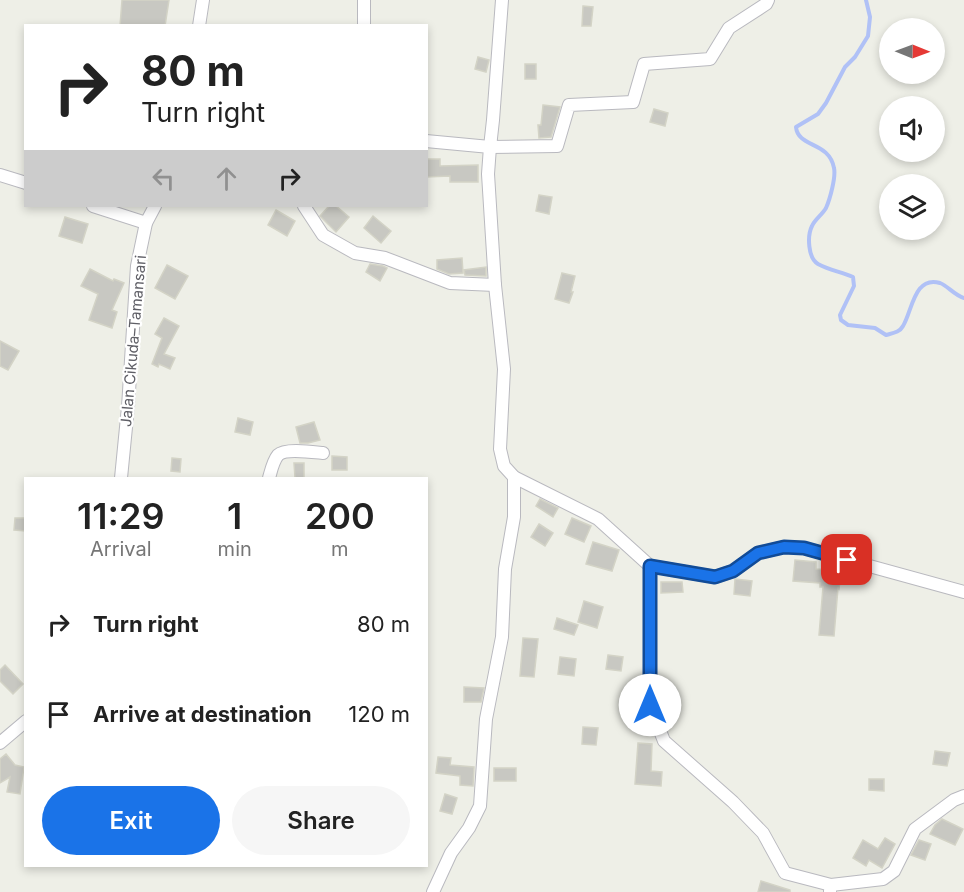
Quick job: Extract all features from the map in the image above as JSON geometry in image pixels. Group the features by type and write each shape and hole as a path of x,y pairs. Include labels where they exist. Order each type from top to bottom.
{"street":[{"path":"199,24 203,0"},
{"path":"364,0 364,24"},
{"path":"502,0 488,174 495,285 504,369 500,449 504,466 514,477 598,519 650,566 715,577 733,571 758,553 784,547 804,548 964,592"},
{"path":"428,141 490,147 557,146 569,105 633,102 644,64 710,59 729,28 766,4 768,0"},
{"path":"0,175 24,182"},
{"path":"96,207 146,223"},
{"name":"Jalan Cikuda–Tamansari","path":"121,477 137,266 146,223 154,207"},
{"path":"305,207 323,235 355,253 385,258 450,283 495,285"},
{"path":"269,477 273,464 282,452 323,453"},
{"path":"433,892 451,853 469,828 480,806 486,719 502,638 506,569 513,517 514,477"},
{"path":"650,566 650,705 664,741 733,802 763,833 785,873 830,889 883,879 894,871 915,830 954,800 964,796"},
{"path":"0,743 24,723"}],"building":[{"path":"122,0 169,0 165,24 120,24"},
{"path":"583,6 593,7 591,26 582,26"},
{"path":"478,57 489,60 486,72 475,69"},
{"path":"525,64 536,64 536,79 525,79"},
{"path":"543,105 560,107 551,137 539,138 538,125 541,125"},
{"path":"654,109 668,113 665,126 650,122"},
{"path":"428,159 440,159 440,166 478,165 478,182 450,182 450,176 428,177"},
{"path":"539,195 552,197 549,214 536,211"},
{"path":"328,207 337,207 349,217 336,232 320,216"},
{"path":"276,210 295,221 287,236 268,225"},
{"path":"373,216 391,231 381,243 364,228"},
{"path":"65,217 88,224 82,243 59,236"},
{"path":"462,258 463,273 449,274 437,269 437,260"},
{"path":"370,264 387,268 380,281 366,272"},
{"path":"167,265 188,276 175,299 155,288"},
{"path":"486,267 486,276 465,275 464,270"},
{"path":"90,269 113,281 114,279 124,283 112,310 117,312 112,328 89,320 98,294 81,286"},
{"path":"562,273 575,276 569,303 555,299"},
{"path":"164,318 179,326 164,354 175,358 170,369 159,364 158,367 152,364 162,338 155,334"},
{"path":"0,341 19,351 8,370 0,366"},
{"path":"238,418 253,422 250,435 235,432"},
{"path":"314,422 320,440 300,443 296,427"},
{"path":"332,456 347,457 347,470 332,470"},
{"path":"172,458 181,459 180,472 171,471"},
{"path":"294,463 304,463 304,477 295,477"},
{"path":"540,499 558,508 553,517 536,506"},
{"path":"15,518 24,518 24,531 14,530"},
{"path":"572,518 591,526 584,542 565,534"},
{"path":"539,524 553,533 545,546 531,537"},
{"path":"593,542 619,550 612,571 586,564"},
{"path":"795,560 816,562 816,569 841,571 834,636 819,635 823,587 820,587 820,583 793,581"},
{"path":"735,579 752,581 750,596 734,594"},
{"path":"661,582 682,582 683,592 661,593"},
{"path":"584,601 603,607 597,628 578,622"},
{"path":"557,618 578,625 574,635 554,629"},
{"path":"523,638 538,639 534,677 520,676"},
{"path":"608,655 623,657 621,671 606,669"},
{"path":"560,657 576,659 574,676 558,674"},
{"path":"5,665 23,684 13,694 0,681 0,670"},
{"path":"464,687 484,688 481,702 464,702"},
{"path":"583,727 598,728 596,745 582,744"},
{"path":"638,743 652,744 651,771 662,772 661,786 635,784"},
{"path":"935,751 950,753 947,766 933,764"},
{"path":"6,754 15,765 24,767 20,794 7,792 10,777 0,783 0,759"},
{"path":"438,757 451,758 450,765 474,767 473,786 460,785 460,776 436,773"},
{"path":"494,768 516,768 516,781 494,781"},
{"path":"869,779 884,779 884,791 869,790"},
{"path":"445,794 457,798 452,814 440,811"},
{"path":"942,819 963,829 955,845 930,834"},
{"path":"885,838 895,844 882,868 869,860 866,866 853,858 863,840 878,849"},
{"path":"919,840 931,844 925,860 911,855"},
{"path":"761,881 790,890 790,892 758,892"}],"waterway":[{"path":"866,0 870,17 868,36 855,57 845,67 818,114 796,127 802,138 826,153 834,168 828,204 810,230 810,252 818,264 853,277 854,286 840,315 841,320 848,325 875,328 886,335 898,331 902,328 919,289 931,282 943,284 964,298"}],"route":[{"path":"650,705 650,566 715,577 733,571 758,553 784,547 804,548 847,560"}]}
